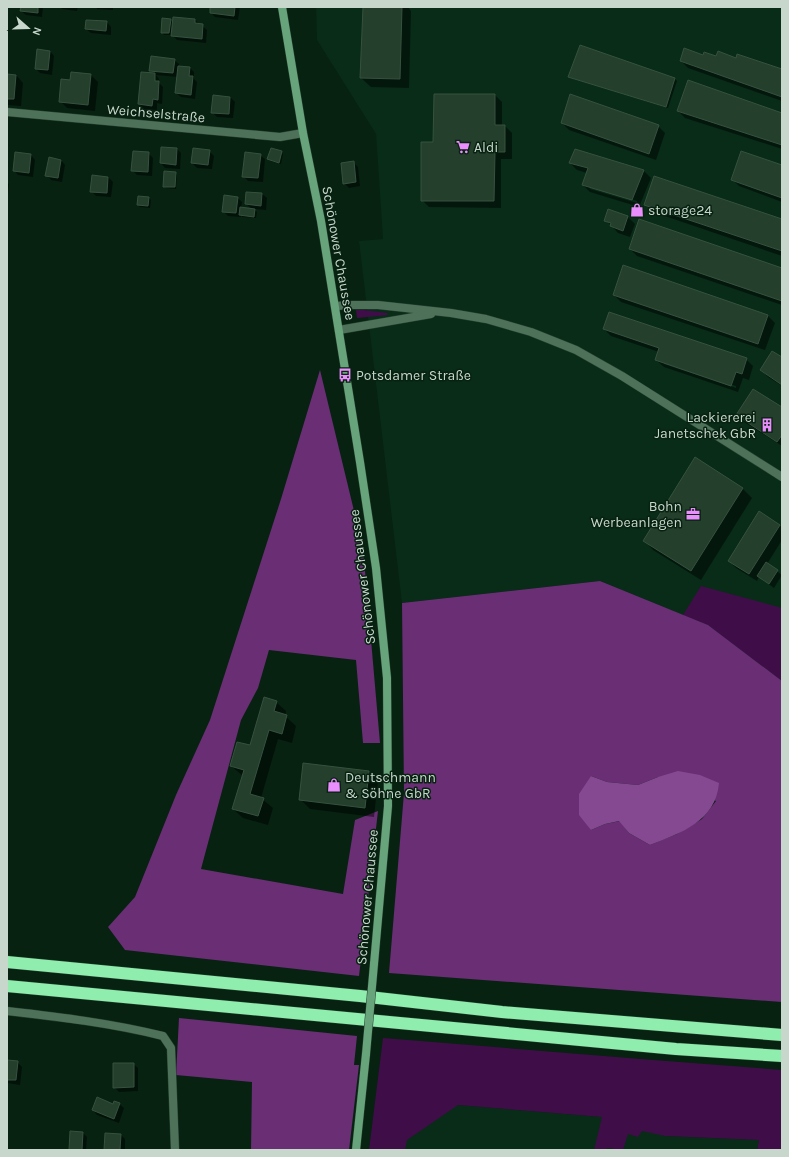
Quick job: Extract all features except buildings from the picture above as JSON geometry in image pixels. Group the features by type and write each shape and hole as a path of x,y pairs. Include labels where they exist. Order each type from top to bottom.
{"highway":[{"path":"7,962 360,996 502,1012 782,1035"},
{"path":"7,986 676,1049 782,1056"}],"main road":[{"name":"Schönower Chaussee","path":"282,7 303,133 321,221 339,330 376,568 387,678 388,806 356,1150"}],"street":[{"name":"Weichselstraße","path":"7,112 280,137 303,133"},
{"path":"335,306 378,305 441,312 486,319 531,332 576,350 622,376 782,477"},
{"path":"339,330 441,312"},
{"path":"7,1011 90,1021 163,1036 171,1048 175,1150"}],"shaded area":[{"path":"316,7 782,7 782,681 708,625 600,581 402,603 359,241 383,239 376,134 317,40"},
{"path":"356,310 387,313 388,315 357,318"},
{"path":"320,370 363,548 380,743 363,743 356,660 269,650 258,688 241,720 201,869 343,894 355,820 378,811 359,976 125,950 108,927 135,897 176,795 210,720 281,499"},
{"path":"600,581 708,625 782,681 782,1002 389,973 404,793 402,603","holes":["591,776 607,782 638,785 658,777 716,801 702,819 677,834 650,845 629,833 620,821 605,824 591,830"]},
{"path":"701,586 782,608 782,681 708,625 683,615"},
{"path":"678,771 700,775 719,783 716,796 711,807 704,816 695,824 673,836 650,845 629,833 619,821 605,824 591,830 579,815 579,794 591,776 607,782 638,785"},
{"path":"179,1018 357,1036 354,1065 359,1065 349,1150 251,1150 252,1082 176,1075"},
{"path":"383,1038 782,1070 782,1150 757,1150 759,1140 665,1136 642,1131 638,1137 628,1134 623,1150 607,1148 606,1150 594,1150 602,1117 458,1105 407,1140 405,1150 369,1150"},
{"path":"458,1105 602,1117 665,1136 759,1140 757,1150 369,1150"}],"place":[{"name":"Aldi","path":"463,147"},
{"name":"storage24","path":"637,210"},
{"name":"Potsdamer Straße","path":"345,375"},
{"name":"Lackiererei Janetschek GbR","path":"767,425"},
{"name":"Bohn Werbeanlagen","path":"693,514"},
{"name":"Deutschmann & Söhne GbR","path":"334,785"}]}
